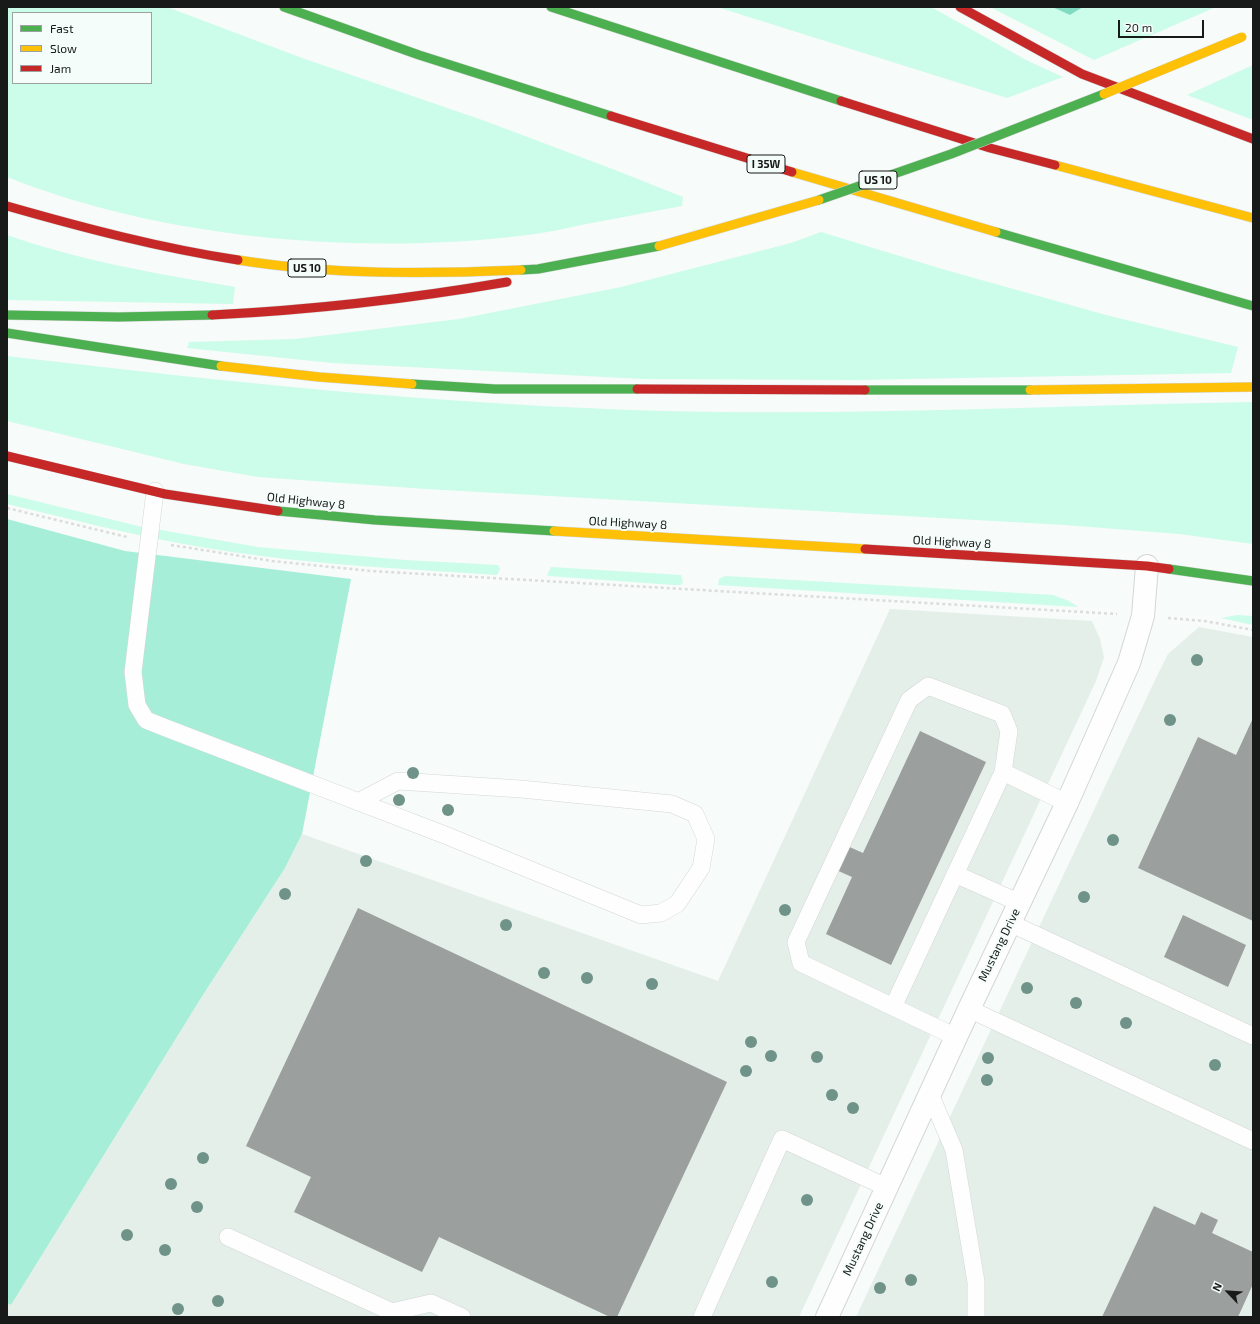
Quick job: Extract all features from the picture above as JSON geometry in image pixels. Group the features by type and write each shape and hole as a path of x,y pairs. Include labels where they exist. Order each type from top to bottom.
{"main road":[{"name":"I 35W","path":"284,7 494,79 720,151 1175,285 1253,306"},
{"path":"552,7 738,69 990,148 1253,218"},
{"path":"960,7 1082,74 1253,138"},
{"name":"US 10","path":"7,206 90,230 179,251 270,265 362,272 454,273 538,269 613,256 659,246 852,189 981,143 1093,100 1253,32"},
{"path":"7,315 114,318 232,314 350,305 517,281 613,256"},
{"path":"7,333 105,350 262,372 419,385 496,388 1015,390 1253,387"},
{"name":"Old Highway 8","path":"7,456 155,491 254,508 375,520 1147,566 1253,581"}],"street":[{"name":"Mustang Drive","path":"827,1317 968,1008 1067,803 1130,663 1143,616 1147,566"}],"lane":[{"path":"155,491 133,672 137,705 146,720 358,802 641,915 660,913 677,904 702,868 706,839 695,814 672,804 521,789 398,781 358,802"},
{"path":"893,1007 1004,772 1009,731 1002,714 928,686 909,700 796,942 801,963 893,1007 956,1037"},
{"path":"1004,772 1067,803"},
{"path":"955,874 1020,903"},
{"path":"1010,923 1253,1036"},
{"path":"968,1008 1253,1141"},
{"path":"930,1094 954,1150 976,1282 976,1317"},
{"path":"702,1317 782,1139 886,1187"},
{"path":"228,1237 392,1312 430,1303 462,1317"}],"path":[{"path":"7,508 148,541 219,554 372,571 1088,612"},
{"path":"1204,621 1253,630"}],"shaded area":[{"path":"7,7 167,7 302,58 485,121 683,197 682,206 554,231 463,241 398,244 330,242 263,237 196,228 130,215 67,198 7,177"},
{"path":"717,7 931,7 1026,60 1063,77 1007,98"},
{"path":"990,7 1052,7 1070,15 1083,7 1216,7 1094,60"},
{"path":"1052,7 1083,7 1070,15"},
{"path":"1253,65 1253,120 1187,95"},
{"path":"821,232 942,269 1106,315 1238,347 1231,373 856,380 644,379 332,363 187,348 189,342 295,339 459,319 621,287 791,243"},
{"path":"7,235 63,252 120,266 235,287 233,304 7,300"},
{"path":"7,356 185,376 363,393 541,406 630,410 853,412 1253,402 1253,544 1179,534 1065,525 426,489 258,477 184,464 7,421"},
{"path":"7,494 138,526 258,547 405,560 498,565 500,569 497,575 397,569 265,556 204,548 147,537 7,504"},
{"path":"7,519 125,551 351,579 302,834 285,868 201,998 11,1305 7,1303"},
{"path":"551,567 681,575 683,582 681,585 674,585 549,576 547,575"},
{"path":"725,576 1053,595 1069,601 1078,607 718,585 719,579"},
{"path":"890,609 1092,621 1100,639 1104,657 1096,681 799,1317 7,1317 7,1303 11,1305 201,998 285,868 302,834 718,981"},
{"path":"1237,615 1253,616 1253,625 1221,618"},
{"path":"1199,627 1253,637 1253,1317 856,1317 1155,680 1168,654"}],"building":[{"path":"1253,718 1253,921 1138,868 1198,737 1236,755"},
{"path":"920,731 986,762 891,965 826,934 852,877 834,869 845,845 863,853"},
{"path":"358,908 727,1082 617,1317 610,1317 439,1237 422,1272 294,1212 311,1177 246,1146"},
{"path":"1183,915 1246,945 1228,987 1164,957"},
{"path":"1154,1206 1195,1225 1201,1212 1218,1220 1212,1233 1253,1252 1253,1284 1238,1317 1102,1317"}],"traffic: fast":[{"path":"284,7 419,55 611,116"},
{"path":"551,7 841,101"},
{"path":"819,200 951,154 1104,94"},
{"path":"996,232 1253,306"},
{"path":"521,270 538,269 659,246"},
{"path":"7,315 119,317 212,315"},
{"path":"7,333 221,366"},
{"path":"412,384 495,389 637,389"},
{"path":"865,390 1030,390"},
{"path":"278,511 375,520 554,531"},
{"path":"1169,569 1253,581"}],"traffic: slow":[{"path":"1104,94 1242,37"},
{"path":"1055,165 1253,218"},
{"path":"792,172 996,232"},
{"path":"659,246 819,200"},
{"path":"238,260 273,265 344,271 414,273 521,270"},
{"path":"221,366 319,377 412,384"},
{"path":"1030,390 1253,387"},
{"path":"554,531 865,549"}],"traffic: jam":[{"path":"960,7 1082,74 1253,139"},
{"path":"841,101 990,148 1055,165"},
{"path":"611,116 792,172"},
{"path":"7,206 122,237 180,250 238,260"},
{"path":"212,315 360,303 434,294 507,282"},
{"path":"637,389 865,390"},
{"path":"7,456 165,494 278,511"},
{"path":"865,549 1147,566 1169,569"}]}
